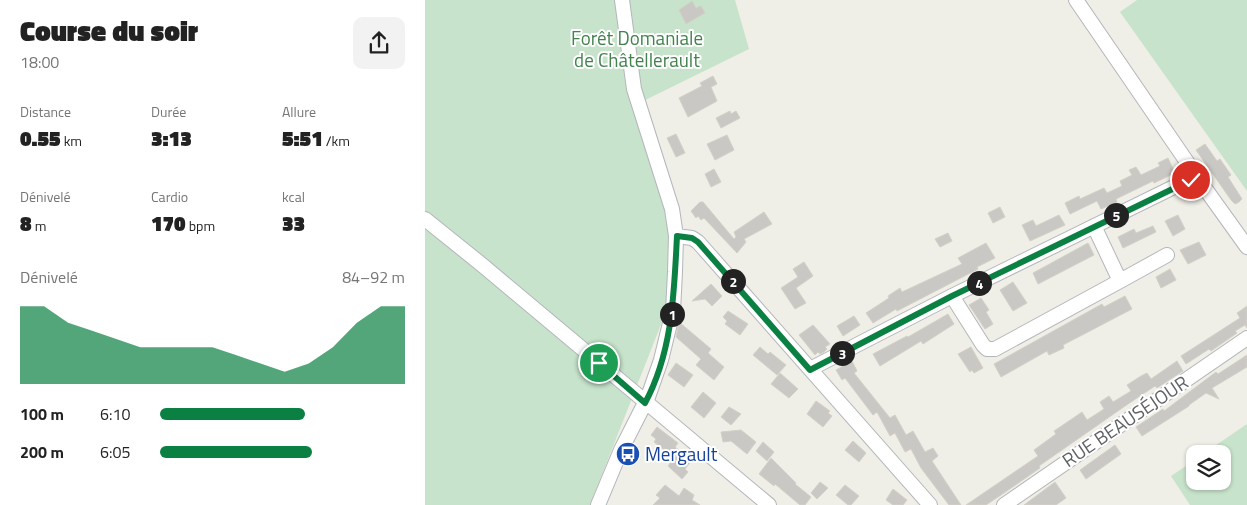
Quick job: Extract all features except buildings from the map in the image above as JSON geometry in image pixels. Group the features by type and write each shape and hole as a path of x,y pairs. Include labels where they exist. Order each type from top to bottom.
{"street":[{"path":"598,505 645,403 661,360 673,311 677,236 672,209 634,89 622,0"},
{"path":"1076,0 1187,162 1196,181 1204,187 1247,247"},
{"path":"810,370 952,296 1094,226 1186,181 1196,181"},
{"path":"425,219 769,505"},
{"path":"1094,226 1120,281"},
{"path":"677,236 692,238 698,242 930,505"},
{"path":"952,296 983,345 991,350 1167,255"},
{"name":"RUE BEAUSÉJOUR","path":"1004,505 1247,338"}],"green space":[{"name":"Forêt Domaniale de Châtellerault","path":"425,0 735,0 749,49 635,105 667,214 672,240 667,309 590,505 425,505"},
{"path":"1137,0 1247,0 1247,191 1120,12"},
{"path":"1247,424 1247,505 1190,505 1171,476 1186,466 1186,490 1231,490 1231,445 1216,445"}],"place":[{"name":"Mergault","path":"628,454"}],"route":[{"path":"599,363 645,403 661,360 673,311 677,236 685,236 698,242 810,370 952,296 1191,180"}]}
